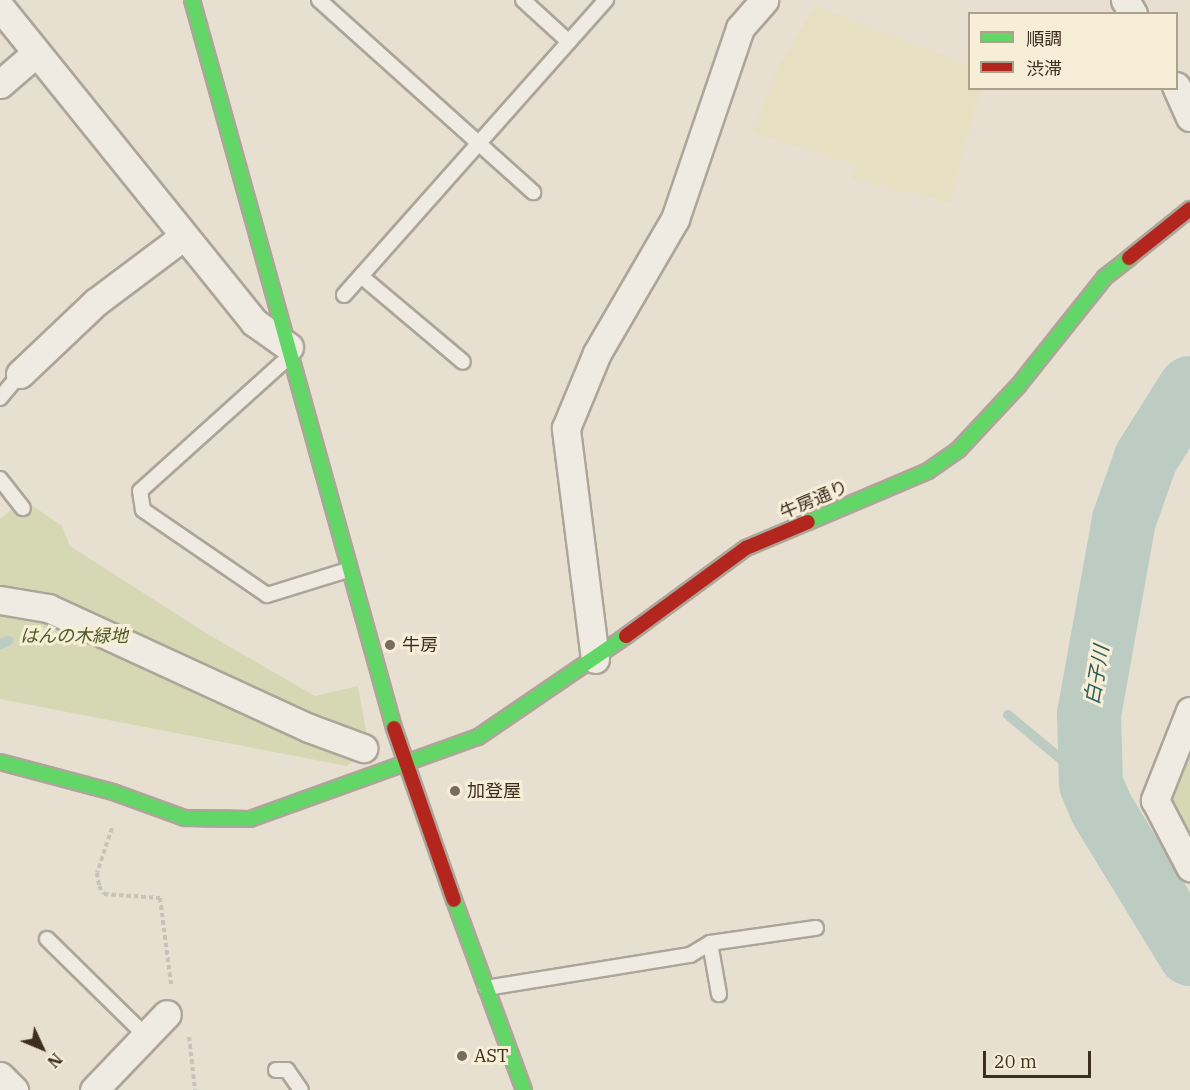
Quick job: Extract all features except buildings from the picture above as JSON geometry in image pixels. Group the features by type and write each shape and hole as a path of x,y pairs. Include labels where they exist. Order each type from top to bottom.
{"street":[{"path":"192,0 403,762 524,1090"},
{"path":"595,659 566,428 597,353 675,219 740,28 764,0"},
{"path":"0,7 35,54 254,322 290,351"},
{"path":"0,84 35,54"},
{"path":"1178,90 1190,117"},
{"name":"牛房通り","path":"0,762 122,796 185,818 250,819 403,762 478,737 595,659 746,548 928,471 959,449 1018,386 1105,277 1190,209"},
{"path":"20,374 96,302 184,236"},
{"path":"0,600 48,608 309,728 363,748"},
{"path":"1190,711 1155,800 1190,867"},
{"path":"94,1090 169,1010"},
{"path":"0,1076 14,1090"}],"lane":[{"path":"319,0 533,192"},
{"path":"523,0 569,42"},
{"path":"344,295 606,0"},
{"path":"361,276 463,362"},
{"path":"290,351 140,491 143,510 267,595 348,570"},
{"path":"0,398 20,374"},
{"path":"0,479 23,508"},
{"path":"485,988 690,955 710,943 816,928"},
{"path":"47,939 146,1036"},
{"path":"710,943 719,994"},
{"path":"276,1070 287,1070 301,1090"}],"path":[{"path":"122,796 97,873 99,886 104,894 160,898 164,906 169,1010 183,1018 194,1055 195,1090"}],"shaded area":[{"path":"815,6 968,65 968,90 980,90 950,203 853,179 856,165 752,132 779,66"}],"green space":[{"name":"はんの木緑地","path":"30,504 62,526 70,546 206,633 315,696 358,686 369,747 347,766 0,699 0,519 16,506"},
{"path":"1190,749 1190,834 1170,794"}],"waterway":[{"name":"白子川","path":"1190,388 1146,458 1124,520 1089,714 1091,784 1101,808 1190,954"},
{"path":"0,644 8,641"},
{"path":"1008,715 1091,784"}],"traffic: fast":[{"path":"192,0 394,728"},
{"path":"808,522 928,471 959,449 1018,386 1105,277 1129,258"},
{"path":"0,762 113,792 185,818 250,819 478,737 626,636"},
{"path":"454,900 524,1090"}],"traffic: jam":[{"path":"1129,258 1190,209"},
{"path":"626,636 746,548 808,522"},
{"path":"394,728 454,900"}],"place":[{"name":"牛房","path":"390,645"},
{"name":"加登屋","path":"455,791"},
{"name":"AST","path":"462,1056"}]}
